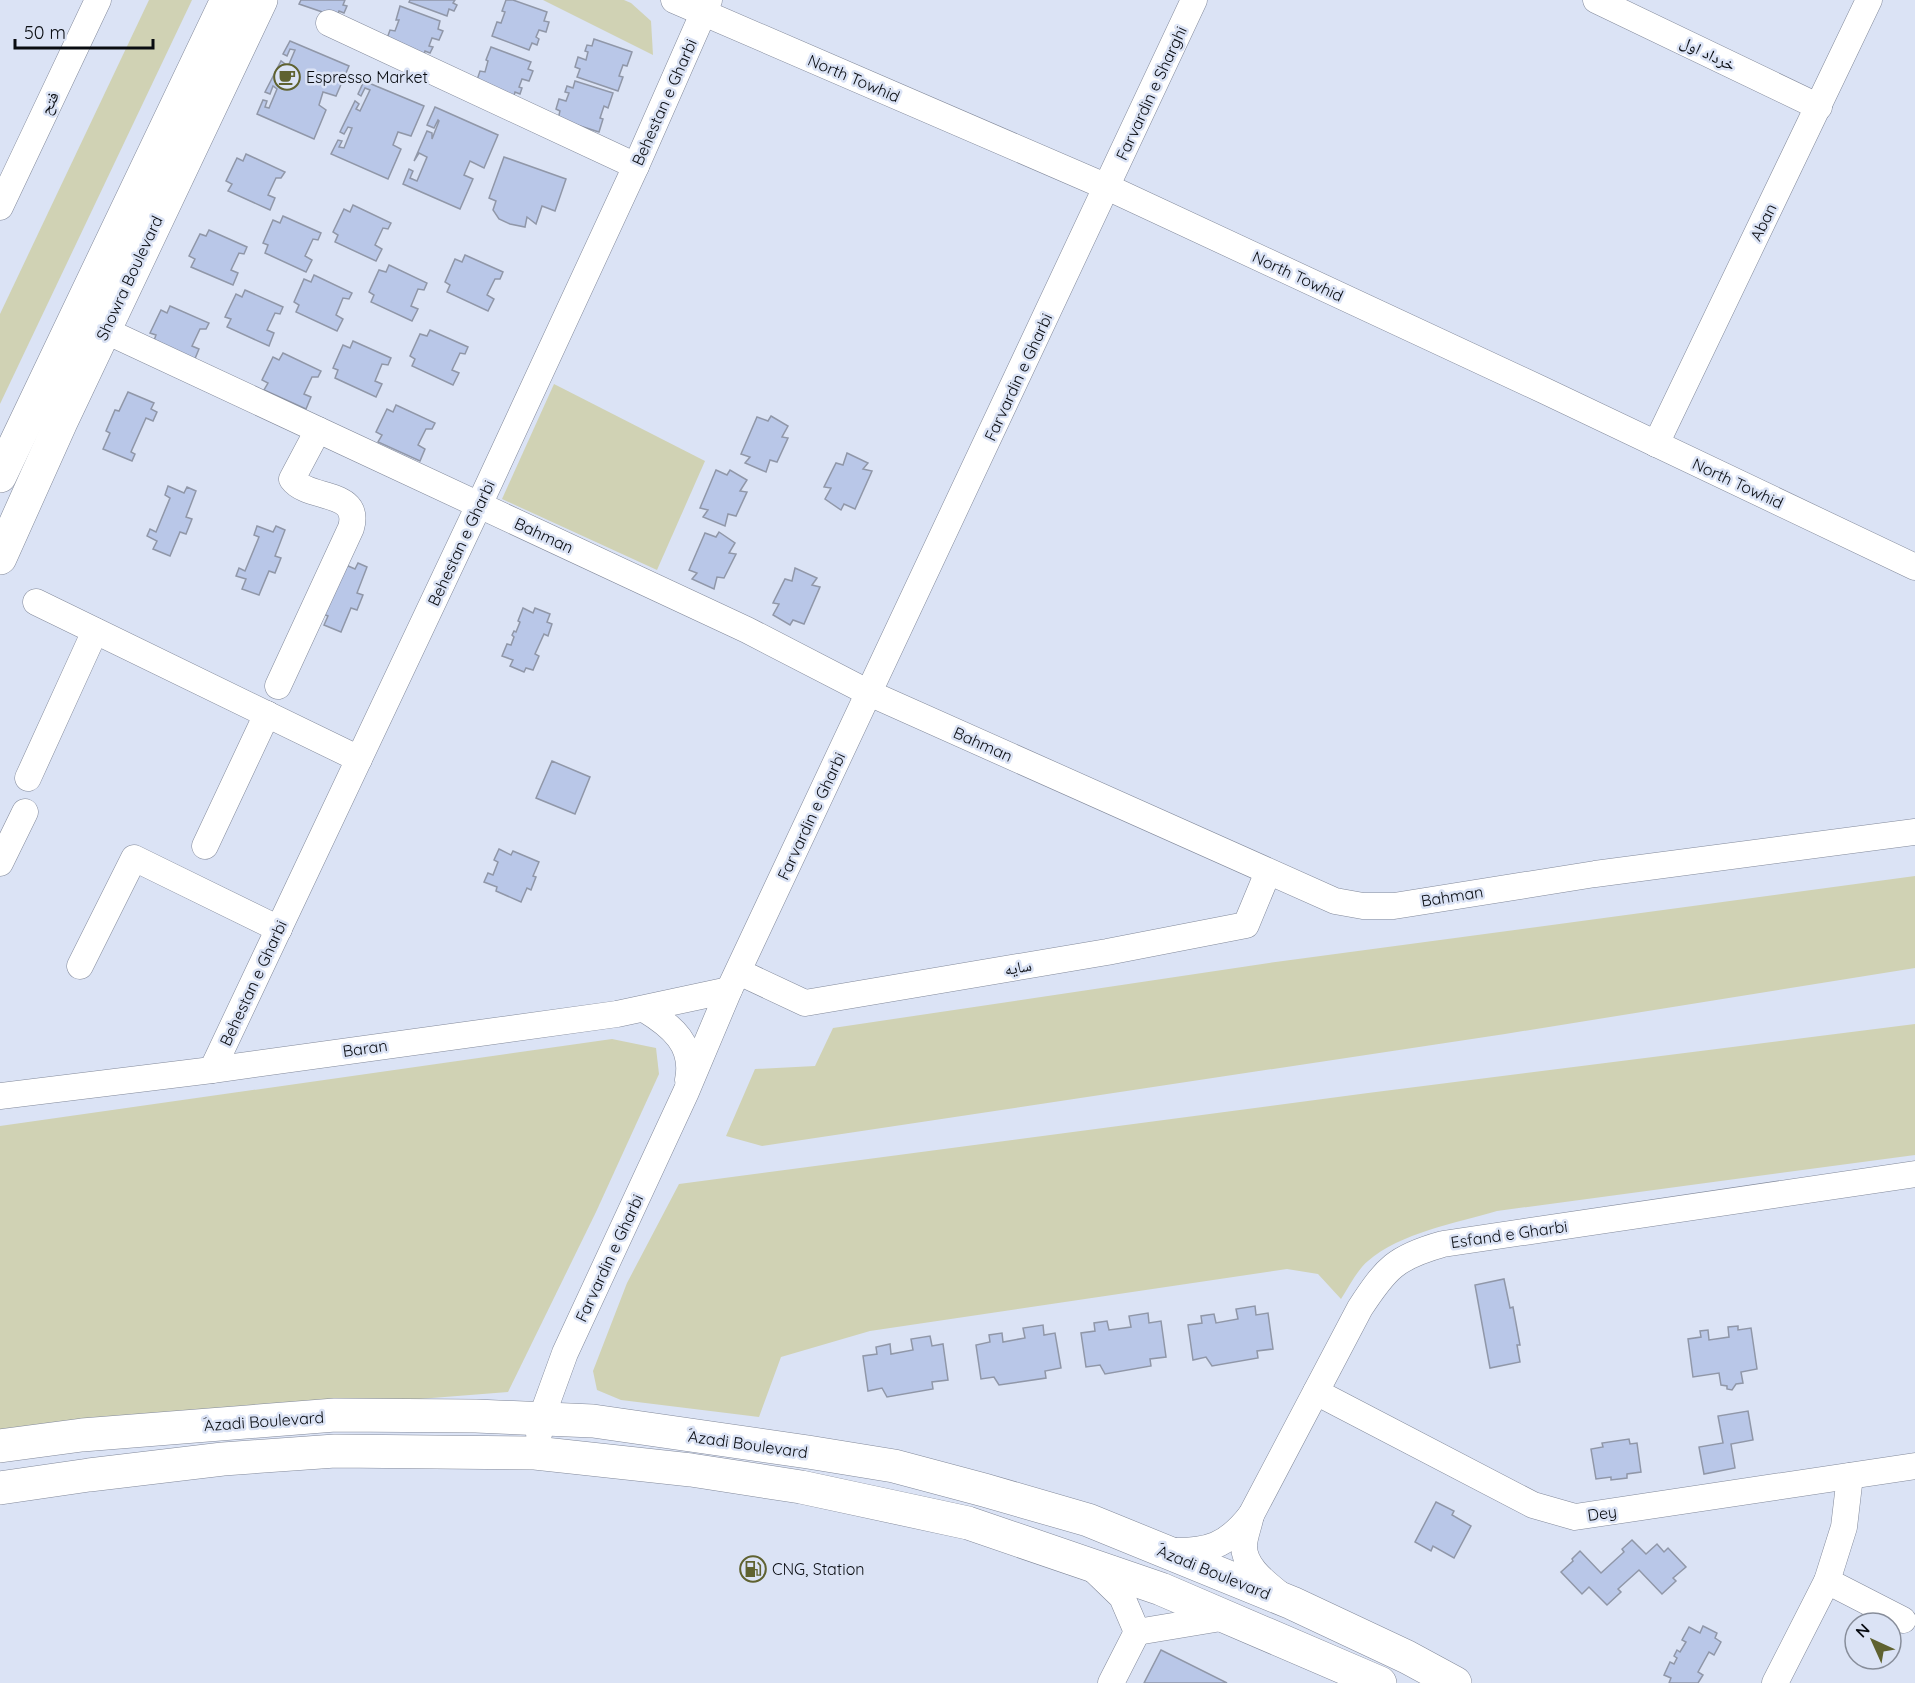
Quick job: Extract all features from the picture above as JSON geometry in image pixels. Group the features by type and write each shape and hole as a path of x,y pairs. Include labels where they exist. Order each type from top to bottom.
{"main road":[{"name":"Showra Boulevard","path":"0,476 227,0"},
{"name":"Showra Boulevard","path":"0,558 104,330 261,0"},
{"name":"َAzadi Boulevard","path":"0,1446 82,1435 335,1415 593,1421 894,1467 1088,1520 1292,1603 1455,1683"},
{"path":"541,1420 558,1432 558,1446 538,1454 520,1442 521,1430 541,1420"},
{"name":"َAzadi Boulevard","path":"0,1488 212,1461 335,1451 538,1454 691,1470 810,1489 968,1523 1161,1589 1380,1683"}],"street":[{"name":"فتح","path":"0,207 98,0"},
{"name":"North Towhid","path":"674,0 706,7 1107,187 1915,567"},
{"name":"Farvardin e Sharghi","path":"1107,187 1194,0"},
{"name":"خرداد اول","path":"1596,0 1819,107"},
{"name":"Aban","path":"1656,444 1869,0"},
{"name":"Behestan e Gharbi","path":"212,1070 479,505 636,166 706,7"},
{"path":"329,22 636,166"},
{"name":"Farvardin e Gharbi","path":"541,1420 570,1343 686,1092 734,981 1107,187"},
{"name":"Bahman","path":"104,330 747,630 869,693 1335,901 1363,906 1394,906 1595,874 1915,832"},
{"path":"278,686 354,517 345,503 304,488 292,479 318,430"},
{"path":"36,602 359,759"},
{"path":"28,778 95,631"},
{"path":"205,846 267,714"},
{"path":"0,864 25,812"},
{"path":"80,966 134,858 279,929"},
{"name":"سایه","path":"734,981 806,1003 1119,950 1246,925 1268,872"},
{"name":"‌‌Baran","path":"0,1096 212,1070 644,1009 734,981"},
{"path":"644,1009 663,1021 679,1037 685,1047 690,1058 686,1092"},
{"name":"Esfand e Gharbi","path":"1251,1515 1360,1308 1375,1284 1401,1259 1443,1244 1915,1174"},
{"name":"Dey","path":"1316,1392 1533,1505 1575,1517 1915,1466"},
{"path":"1779,1682 1827,1581 1844,1527 1850,1476"},
{"path":"1161,1551 1191,1551 1219,1545 1231,1538 1251,1515"},
{"path":"1251,1515 1244,1546 1252,1569 1263,1581 1292,1603"},
{"path":"1088,1563 1122,1597 1137,1632"},
{"path":"1827,1581 1885,1611"},
{"path":"1137,1632 1227,1617"},
{"path":"1111,1683 1137,1632"}],"green space":[{"path":"149,0 192,0 0,404 0,314"},
{"path":"543,0 624,0 631,3 651,21 653,55"},
{"path":"554,384 705,461 657,570 502,499"},
{"path":"1915,876 1915,968 1505,1034 762,1146 726,1136 755,1069 815,1066 833,1028 1269,963"},
{"path":"1915,1024 1915,1155 1497,1211 1429,1230 1381,1251 1360,1269 1341,1299 1318,1274 1287,1269 870,1331 781,1357 759,1417 621,1400 597,1390 593,1371 627,1283 679,1184"},
{"path":"612,1039 656,1048 659,1074 596,1212 508,1392 0,1432 0,1126"}],"building":[{"path":"301,0 345,0 343,5 347,6 344,13 339,11 337,17 299,4"},
{"path":"410,0 455,0 453,3 457,5 454,11 449,9 447,16 409,2"},
{"path":"506,0 513,0 547,12 544,21 549,22 546,32 539,30 536,37 539,39 537,45 532,43 529,50 492,36 497,22 501,23"},
{"path":"400,6 440,21 438,29 443,31 439,40 432,38 429,46 433,47 430,53 425,51 423,58 385,44 390,30 395,31"},
{"path":"594,39 632,52 627,66 623,65 619,76 623,77 618,91 577,77 580,69 575,67 578,57 586,60 587,45 592,46"},
{"path":"290,41 349,66 336,96 323,92 319,105 326,110 314,139 257,114 263,100 267,101 265,107 269,108 277,89 273,86 270,94 265,92 281,61 285,64 281,69 286,71 295,50 290,49 287,56 283,54"},
{"path":"491,47 531,62 528,69 533,71 529,81 522,79 519,87 522,88 520,94 515,92 513,99 475,86 480,71 485,72 488,61 486,60"},
{"path":"364,81 424,106 411,136 398,132 393,145 401,149 388,179 331,154 338,140 342,141 339,147 344,148 352,128 348,127 344,134 340,132 355,101 359,104 356,109 360,111 370,90 365,88 361,96 358,94"},
{"path":"575,81 613,93 608,108 604,106 599,132 558,119 560,111 556,109 559,99 566,101 569,93 565,92 567,86 573,88"},
{"path":"435,107 498,135 484,168 470,161 464,175 473,179 460,209 403,184 409,169 413,171 410,178 417,181 427,157 419,153 414,161 427,131 432,133 432,139 439,121 434,128 427,125"},
{"path":"246,154 285,172 281,178 276,178 268,195 275,198 270,210 228,191 232,184 226,181 237,158 243,161"},
{"path":"504,157 566,179 555,211 542,206 536,224 527,217 525,227 499,219 493,210 496,201 489,198"},
{"path":"353,205 391,223 388,229 383,228 375,245 382,249 376,261 335,242 338,235 333,232 344,209 350,212"},
{"path":"283,216 321,233 318,240 313,239 305,256 312,260 306,272 265,253 268,245 263,243 273,220 280,223"},
{"path":"209,230 247,247 244,254 239,253 231,270 238,273 233,285 191,267 195,259 189,256 200,234 206,236"},
{"path":"465,255 503,272 500,279 495,279 487,295 494,299 488,311 447,292 450,285 445,282 455,259 462,262"},
{"path":"389,265 427,283 424,290 418,289 411,306 418,309 412,321 371,302 374,295 369,292 379,270 386,272"},
{"path":"314,275 352,293 349,299 343,298 336,315 343,319 337,331 296,312 299,305 294,302 304,279 311,282"},
{"path":"245,290 283,307 280,314 275,313 267,330 274,333 269,346 227,327 231,319 225,317 236,294 242,297"},
{"path":"170,306 209,323 206,329 200,329 192,346 199,349 194,361 153,343 156,335 150,333 161,310 167,313"},
{"path":"430,330 468,347 465,354 460,353 452,370 459,373 453,385 412,366 415,359 410,356 420,334 427,336"},
{"path":"353,341 391,358 388,365 382,364 375,381 382,384 376,397 335,378 338,370 333,368 343,345 350,348"},
{"path":"283,353 321,371 318,377 312,377 304,394 311,397 306,409 264,390 268,383 262,380 273,357 279,360"},
{"path":"128,392 154,403 151,409 157,412 153,421 146,418 131,452 135,454 132,461 103,449 110,433 106,431 115,410 119,411"},
{"path":"396,405 435,423 432,429 426,429 418,445 425,449 420,461 378,442 382,435 376,432 387,409 393,412"},
{"path":"771,416 788,426 782,437 788,438 777,462 770,460 766,472 745,463 750,457 741,454 757,417 768,421"},
{"path":"847,453 868,463 863,469 872,471 855,509 844,504 841,510 825,499 831,488 824,487 836,463 843,465"},
{"path":"716,470 727,475 730,470 747,480 740,491 747,492 736,516 728,514 725,526 703,517 708,510 700,508"},
{"path":"168,486 184,493 187,487 196,491 186,517 192,519 186,534 180,532 170,556 153,549 157,541 147,536 150,529 156,532 170,498 165,495"},
{"path":"257,526 273,532 276,526 285,530 275,556 281,558 275,573 269,571 259,595 242,589 246,579 236,576 239,568 245,571 259,537 254,535"},
{"path":"719,532 735,543 729,553 736,554 724,578 717,577 714,589 692,579 697,573 689,570 705,533 716,537"},
{"path":"339,562 355,569 358,563 367,567 357,593 363,595 357,610 351,608 341,632 324,625 328,616 318,612"},
{"path":"795,568 817,578 812,585 820,587 804,624 793,620 790,625 773,615 779,604 773,603 785,579 792,581"},
{"path":"523,608 533,613 535,608 550,614 547,622 552,624 548,636 544,634 535,654 539,656 533,670 526,668 524,672 510,666 513,660 502,656 507,644 511,645 514,637 512,635 514,631 516,632"},
{"path":"552,761 590,777 575,814 536,798"},
{"path":"499,849 511,855 513,851 539,862 533,876 536,877 531,890 527,888 521,902 496,891 497,887 484,882 488,873 493,875 498,862 494,860"},
{"path":"1504,1279 1510,1308 1513,1307 1520,1345 1517,1345 1520,1362 1490,1368 1475,1285"},
{"path":"1255,1306 1256,1315 1268,1313 1273,1349 1257,1351 1258,1358 1212,1366 1206,1357 1193,1360 1188,1325 1202,1323 1201,1316 1214,1314 1216,1323 1238,1319 1236,1309"},
{"path":"1148,1313 1149,1323 1161,1321 1166,1357 1150,1359 1151,1366 1105,1374 1100,1365 1086,1367 1081,1333 1095,1331 1094,1323 1107,1321 1109,1330 1131,1327 1129,1316"},
{"path":"1043,1325 1044,1335 1055,1333 1061,1368 1045,1371 1046,1378 999,1385 994,1377 981,1379 976,1345 990,1342 989,1335 1002,1333 1003,1342 1025,1338 1023,1328"},
{"path":"1738,1326 1738,1330 1751,1328 1757,1369 1741,1372 1743,1383 1736,1384 1732,1390 1721,1385 1719,1373 1693,1377 1688,1339 1701,1337 1700,1331 1708,1330 1709,1340 1729,1337 1728,1327"},
{"path":"930,1336 932,1346 943,1344 948,1380 932,1382 933,1389 887,1397 882,1388 868,1391 863,1356 877,1354 876,1347 890,1344 891,1354 913,1350 911,1339"},
{"path":"1748,1411 1753,1440 1731,1444 1735,1468 1704,1474 1699,1447 1723,1443 1718,1416"},
{"path":"1629,1439 1630,1444 1637,1443 1641,1472 1627,1474 1627,1478 1596,1479 1591,1449 1603,1447 1602,1443"},
{"path":"1436,1502 1454,1511 1452,1515 1471,1526 1454,1558 1433,1546 1431,1551 1415,1542"},
{"path":"1632,1540 1646,1554 1657,1544 1664,1552 1668,1548 1686,1567 1673,1578 1676,1581 1662,1594 1639,1570 1618,1589 1621,1592 1607,1605 1589,1587 1582,1594 1561,1572 1580,1551 1601,1573 1624,1552 1622,1549"},
{"path":"1703,1626 1717,1633 1715,1638 1721,1642 1714,1655 1709,1652 1698,1672 1703,1675 1698,1683 1669,1683 1671,1678 1664,1675 1670,1662 1674,1664 1677,1650 1680,1652 1686,1642 1682,1640 1689,1627 1700,1633"},
{"path":"1161,1650 1227,1683 1144,1683"}],"place":[{"name":"Espresso Market","path":"287,77"},
{"name":"CNG, Station","path":"753,1569"}]}
